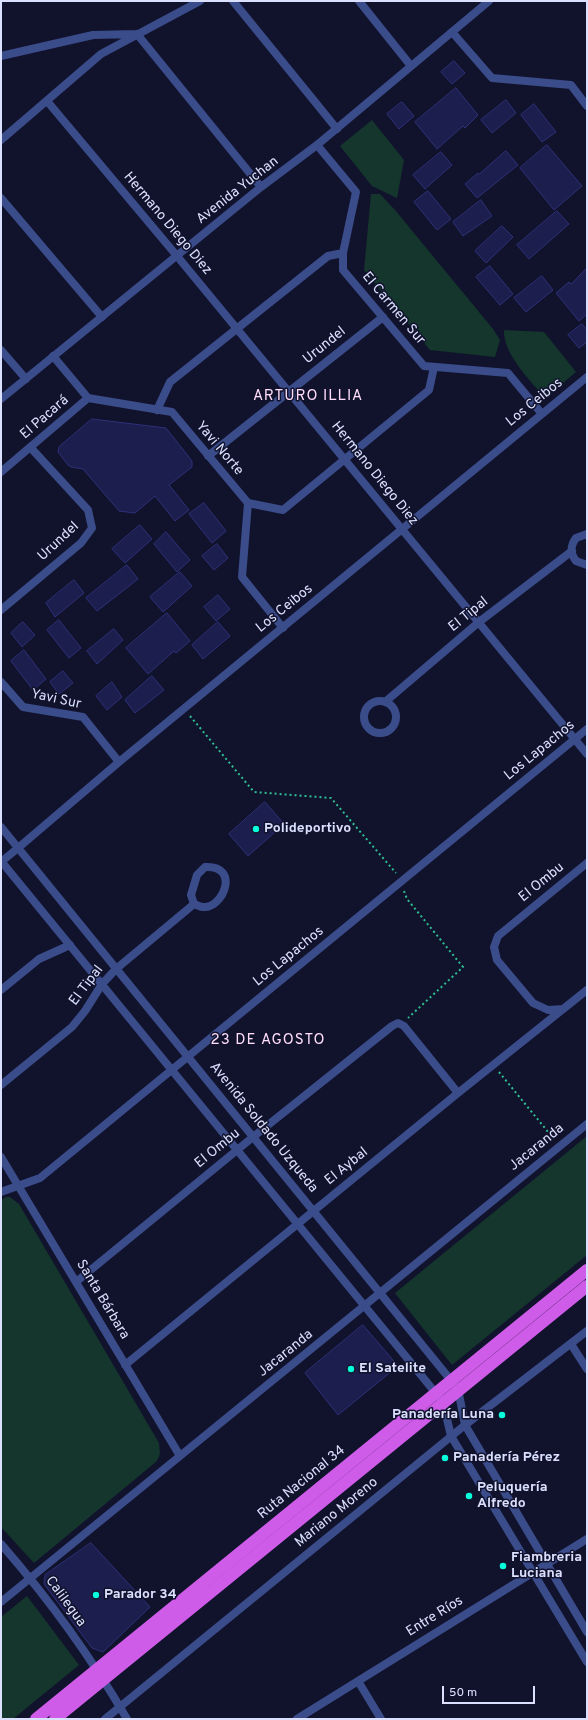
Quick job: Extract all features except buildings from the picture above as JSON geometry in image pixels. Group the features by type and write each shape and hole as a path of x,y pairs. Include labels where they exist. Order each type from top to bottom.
{"highway":[{"name":"Ruta Nacional 34","path":"455,1385 587,1270"},
{"name":"Ruta Nacional 34","path":"36,1719 100,1674 439,1397 587,1286"},
{"name":"Ruta Nacional 34","path":"55,1719 100,1674"}],"street":[{"path":"1,140 102,54 200,1"},
{"path":"233,1 336,129"},
{"path":"359,1 411,66"},
{"name":"Avenida Yuchan","path":"1,399 261,187 317,145 489,1"},
{"path":"452,32 492,78 571,85 587,106"},
{"path":"1,56 93,35 137,34"},
{"path":"137,34 261,187"},
{"name":"Hermano Diego Diez","path":"47,101 177,256 587,754"},
{"name":"El Carmen Sur","path":"317,145 356,192 343,253 343,270 424,366 508,373 542,414"},
{"path":"1,198 102,317"},
{"path":"157,410 170,382 328,256 343,253"},
{"name":"Urundel","path":"208,456 383,317"},
{"path":"1,350 26,379"},
{"path":"54,356 88,398"},
{"path":"283,628 242,577 248,503 282,510 430,390 434,367"},
{"name":"Los Ceibos","path":"1,861 587,377"},
{"name":"Yavi Norte","path":"88,398 172,412 248,503"},
{"name":"El Pacará","path":"1,472 88,398"},
{"name":"Urundel","path":"1,610 81,543 92,528 88,510 31,448"},
{"name":"El Tipal","path":"385,702 390,705 396,713 395,724 388,732 373,732 365,724 364,719 366,709 375,702 385,702 479,622 572,551 573,542 576,538 587,534"},
{"path":"572,551 576,561 587,565"},
{"name":"Yavi Sur","path":"1,682 22,707 83,717 120,762"},
{"name":"Los Lapachos","path":"1,1192 40,1178 587,729"},
{"name":"Avenida Soldado Uzqueda","path":"1,827 455,1385"},
{"path":"1,861 439,1397 451,1436 587,1662"},
{"name":"El Ombu","path":"563,1009 548,1010 533,1003 497,960 494,947 498,936 587,863"},
{"path":"205,867 213,867 221,870 226,878 225,888 220,897 213,905 203,907 194,904 191,895 197,875 205,867"},
{"name":"El Tipal","path":"1,1085 72,1027 85,1011 102,984 116,968 194,904"},
{"path":"1,990 38,959 70,945"},
{"name":"El Aybal","path":"126,1365 458,1093 587,990"},
{"path":"400,1024 404,1026 458,1093"},
{"name":"El Ombu","path":"76,1282 253,1137 392,1026 400,1024"},
{"name":"Jacaranda","path":"1,1602 587,1124"},
{"name":"Santa Bárbara","path":"1,1157 180,1456"},
{"name":"Mariano Moreno","path":"105,1719 451,1436 587,1331"},
{"path":"571,1344 587,1369"},
{"path":"455,1385 465,1425 587,1632"},
{"name":"Entre Ríos","path":"297,1719 587,1539"},
{"name":"Calilegua","path":"1,1544 31,1578 100,1674 127,1719"},
{"path":"358,1681 381,1719"}],"path":[{"path":"184,709 254,792 331,798 396,874 407,899 463,967 400,1024"},
{"path":"494,1065 560,1146"}],"green space":[{"path":"372,120 404,160 397,198 372,186 340,146"},
{"path":"371,194 380,194 395,210 493,329 500,340 495,357 430,350 364,270"},
{"path":"504,330 544,332 576,372 545,398 518,366 508,348"},
{"path":"587,1136 587,1255 452,1365 395,1293"},
{"path":"6,1197 10,1197 19,1204 159,1443 160,1454 157,1461 34,1563 1,1527 1,1200"},
{"path":"27,1596 79,1665 13,1719 1,1719 1,1617"}],"place":[{"name":"Polideportivo","path":"256,829"},
{"name":"El Satelite","path":"351,1369"},
{"name":"Panadería Luna","path":"502,1415"},
{"name":"Panadería Pérez","path":"445,1458"},
{"name":"Peluquería Alfredo","path":"469,1496"},
{"name":"Fiambreria Luciana","path":"503,1566"},
{"name":"Parador 34","path":"96,1595"}],"district":[{"name":"ARTURO ILLIA","path":"308,397"},
{"name":"23 DE AGOSTO","path":"268,1041"}]}
